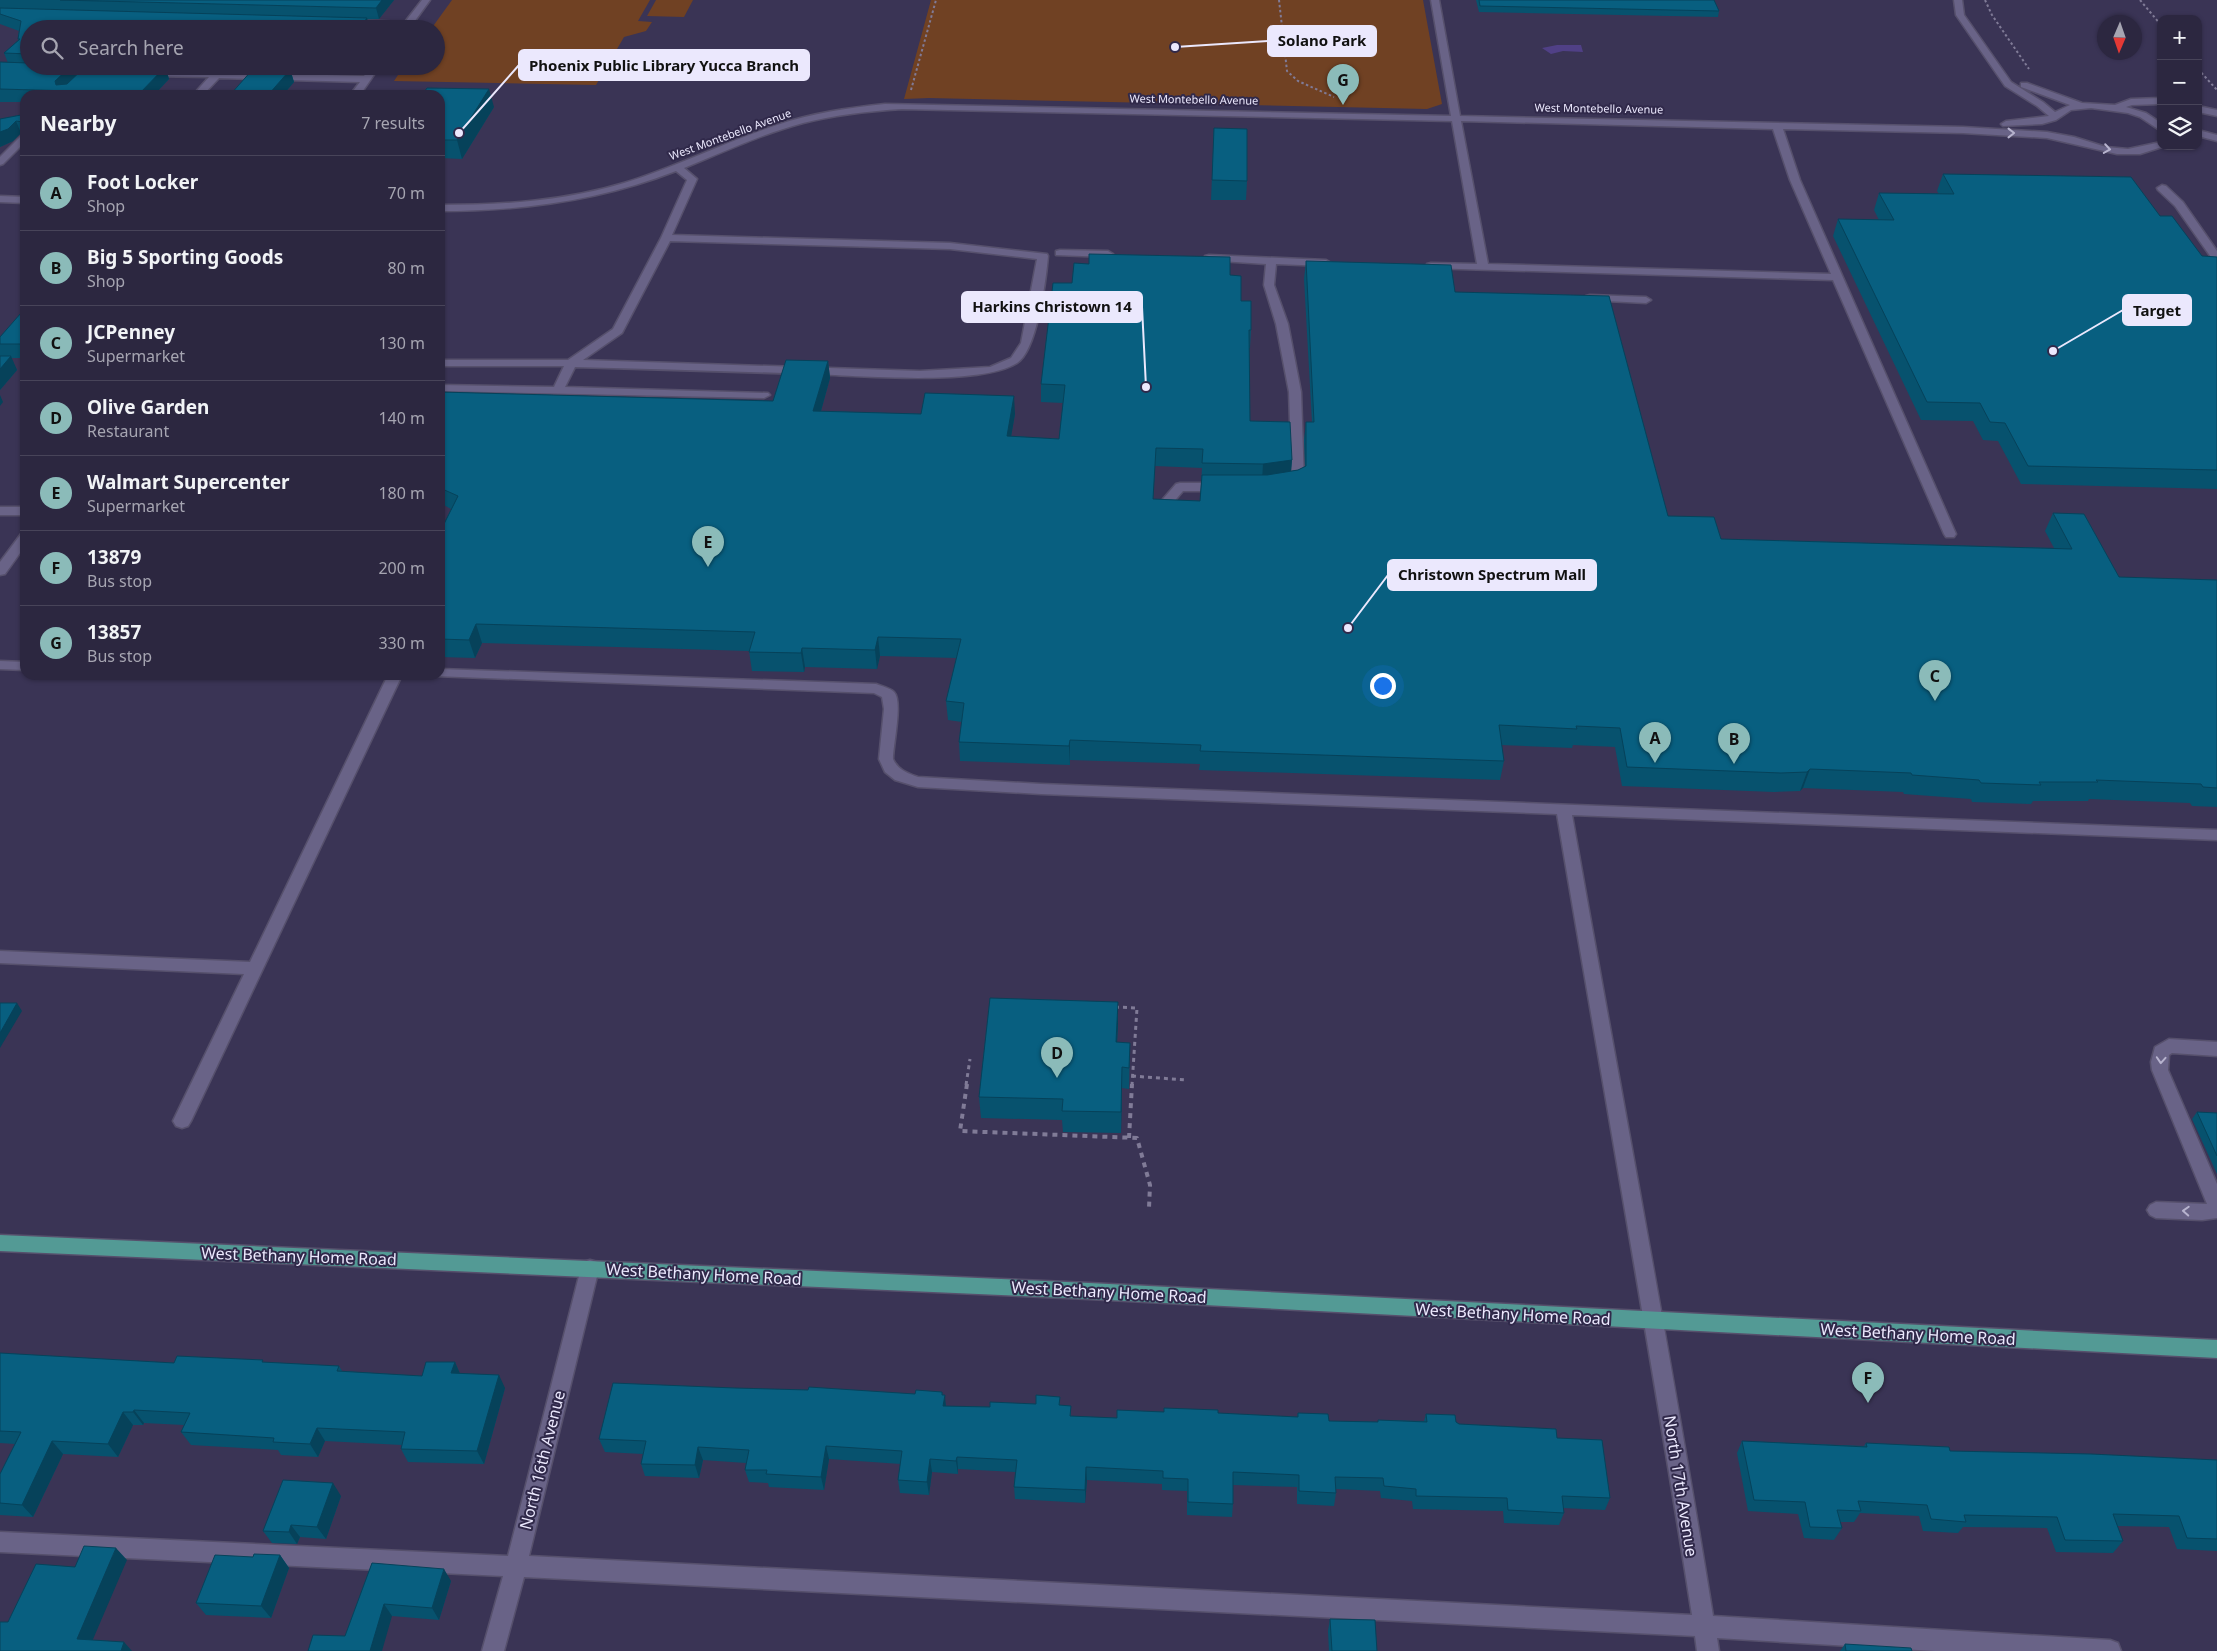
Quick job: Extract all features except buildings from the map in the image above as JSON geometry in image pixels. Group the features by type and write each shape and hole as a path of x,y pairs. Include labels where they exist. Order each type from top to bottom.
{"main road":[{"name":"West Bethany Home Road","path":"0,1243 1089,1291 2217,1349"}],"street":[{"path":"410,20 426,0"},
{"path":"1435,0 1483,268"},
{"path":"1958,0 1960,15 2008,84 2040,104 2055,117 2055,124 2060,130 2082,143"},
{"path":"2001,72 2042,93 2082,106"},
{"path":"202,90 216,75 367,79"},
{"path":"359,90 370,75"},
{"path":"2114,108 2131,102 2157,101"},
{"name":"West Montebello Avenue","path":"445,208 494,207 555,201 628,184 765,132 802,120 885,107 987,106 1962,130 2047,134 2126,152 2157,147"},
{"name":"West Montebello Avenue","path":"1962,130 1987,124 2024,123 2055,117 2060,112 2082,106 2114,108"},
{"path":"2114,108 2138,114 2157,124"},
{"path":"2202,110 2217,113"},
{"path":"1777,125 1785,154 1837,277 1950,534"},
{"path":"2202,134 2217,138"},
{"path":"0,162 20,142"},
{"path":"2202,144 2217,145"},
{"path":"558,390 571,363 618,331 666,238 692,179 677,167"},
{"path":"2162,188 2178,204 2217,258"},
{"path":"0,199 20,200"},
{"path":"445,363 571,363 920,374 992,370 1015,360 1026,343 1043,256 950,246 666,238"},
{"path":"1060,253 1123,255"},
{"path":"1197,257 1338,264"},
{"path":"1272,261 1269,285 1282,324 1295,402 1298,483 1280,485"},
{"path":"1419,266 1837,277"},
{"path":"1578,298 1646,300"},
{"path":"445,388 764,395"},
{"path":"1167,502 1180,487 1235,487"},
{"path":"0,511 20,511"},
{"path":"0,570 20,544"},
{"path":"0,665 20,666"},
{"path":"445,673 876,689 889,695 892,705 886,760 892,773 904,779 918,782 1041,789 2217,835"},
{"path":"182,1121 393,680"},
{"name":"North 17th Avenue","path":"1564,809 1668,1402 1708,1651"},
{"path":"0,956 255,968"},
{"path":"2217,1049 2169,1046 2161,1052 2159,1062 2160,1070 2217,1205"},
{"path":"2156,1210 2202,1212 2217,1210"},
{"name":"North 16th Avenue","path":"493,1651 590,1268"},
{"path":"0,1542 1703,1626 2110,1651"}],"path":[{"path":"909,97 936,0"},
{"path":"1279,0 1287,71 1298,81 1311,88 1341,100"},
{"path":"1985,0 1992,15 2029,66 2030,73"},
{"path":"2140,0 2157,20"},
{"path":"2202,73 2217,90"},
{"path":"1109,1007 1137,1008 1131,1076 1129,1138"},
{"path":"970,1059 960,1131 1136,1138 1150,1185 1149,1208"},
{"path":"1131,1076 1186,1080"}],"shaded area":[{"path":"452,0 650,0 638,21 652,22 646,31 624,37 596,85 394,81 398,75 445,75 445,20 438,20"},
{"path":"656,0 693,0 684,17 647,16"},
{"path":"931,0 1423,0 1442,104 1427,109 904,99"},
{"path":"1557,45 1581,45 1583,52 1563,51 1551,54 1542,48"}],"place":[{"name":"Solano Park","path":"1175,47"},
{"name":"13857","path":"1343,105"},
{"name":"Phoenix Public Library Yucca Branch","path":"459,133"},
{"name":"Target","path":"2053,351"},
{"name":"Harkins Christown 14","path":"1146,387"},
{"name":"Walmart Supercenter","path":"708,567"},
{"name":"Christown Spectrum Mall","path":"1348,628"},
{"name":"JCPenney","path":"1935,701"},
{"name":"Foot Locker","path":"1655,763"},
{"name":"Big 5 Sporting Goods","path":"1734,764"},
{"name":"Olive Garden","path":"1057,1078"},
{"name":"13879","path":"1868,1403"}]}
